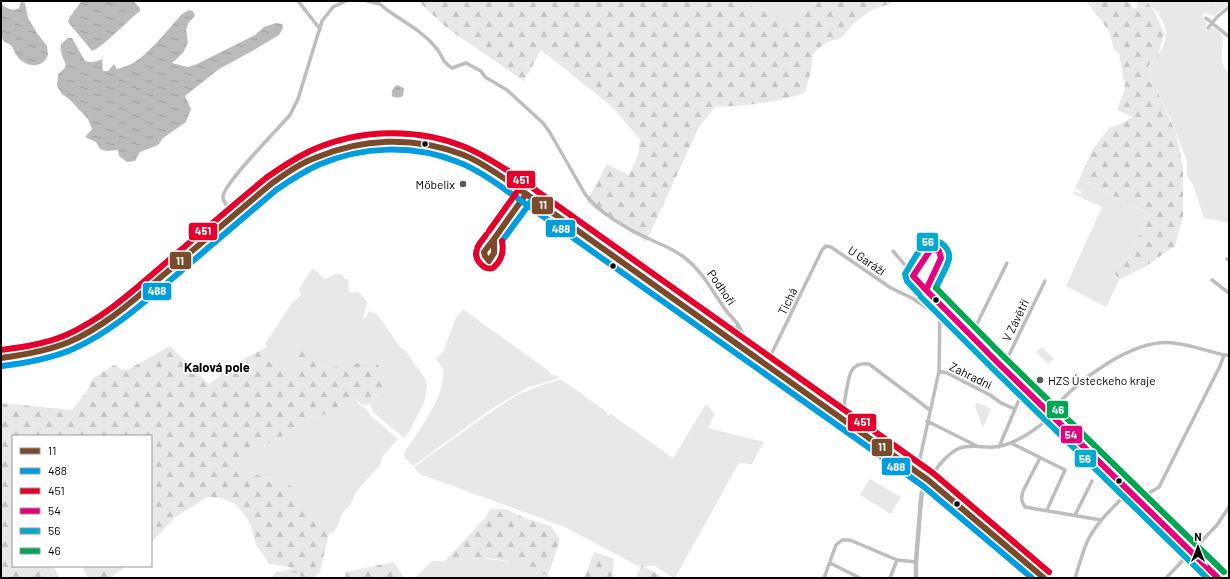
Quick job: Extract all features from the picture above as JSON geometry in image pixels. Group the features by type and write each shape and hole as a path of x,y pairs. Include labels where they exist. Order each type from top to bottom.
{"main road":[{"path":"1,358 55,348 73,341 96,329 127,306 293,168 311,159 343,147 380,141 418,143 452,151 485,166 526,194 928,480 1044,578"}],"street":[{"path":"298,1 320,29"},
{"path":"235,215 224,202 223,196 227,186 293,110 298,99 322,21 333,7 346,1"},
{"name":"Podhoří","path":"367,1 380,4 386,10 417,30 429,40 452,68 466,63 481,71 485,77 507,90 549,131 591,203 643,237 686,258 696,268 738,325"},
{"path":"1208,28 1212,22 1229,7"},
{"path":"1206,18 1229,37"},
{"path":"484,252 526,194"},
{"name":"U Garáží","path":"826,246 831,247 891,288 912,298 930,310 940,307"},
{"name":"Tichá","path":"766,365 822,250 826,246"},
{"path":"893,251 940,307 1130,490 1218,578"},
{"path":"971,336 1007,263"},
{"path":"1212,280 1229,293"},
{"name":"V Závětří","path":"1000,365 1008,357 1045,281"},
{"path":"916,472 939,371 940,307"},
{"path":"724,334 734,335 738,325"},
{"path":"738,325 742,329 743,337 738,344"},
{"path":"916,578 922,492 928,480 940,463 953,452 970,446 993,447 1011,443 1028,433 1051,414 1061,399 1082,381 1115,358 1132,351 1157,343 1173,343 1229,355"},
{"path":"1139,499 1159,486 1220,366 1224,355"},
{"path":"842,418 850,374 856,366 862,363 869,364 930,410"},
{"name":"Zahradní","path":"939,371 953,376 990,395 1001,403 1015,408"},
{"path":"999,446 1024,388"},
{"path":"927,421 978,446"},
{"path":"1011,443 1065,470 1047,510"},
{"path":"1040,458 1023,491 1021,497 1022,503 1025,506 1101,520"},
{"path":"1075,515 1092,480"},
{"path":"1075,578 1087,542 1101,520 1130,490"},
{"path":"1166,578 1217,525 1229,506"},
{"path":"824,578 836,545 842,540 846,539 897,560 916,562"},
{"path":"890,578 897,560"},
{"path":"830,563 860,578"}],"green space":[{"path":"418,1 737,1 791,20 819,1 897,1 870,11 854,23 841,38 827,42 813,53 811,71 805,93 781,100 748,105 715,107 699,127 646,242 586,203 607,164 629,175 638,155 640,139 610,105 541,50 524,81 447,28"},
{"path":"737,1 819,1 791,20"},
{"path":"1086,1 1129,1 1134,9 1137,7 1137,1 1147,1 1155,13 1164,33 1158,56 1150,63 1148,67 1176,133 1183,167 1183,217 1175,246 1143,268 1119,280 1115,273 1117,267 1128,259 1149,215 1123,200 1079,180 1092,150 1110,127 1116,126 1133,117 1117,110 1125,88 1119,53 1114,49 1109,31"},
{"path":"1148,1 1204,1 1208,3 1213,1 1229,1 1229,4 1214,16 1204,13 1202,16 1207,22 1205,29 1207,31 1210,28 1215,28 1222,36 1223,66 1229,73 1229,223 1204,218 1193,185 1187,176 1187,161 1148,67 1161,51 1165,42 1166,30 1159,16 1160,11 1157,12"},
{"path":"1079,180 1121,199 1149,215 1128,259 1124,260 1115,277 1119,280 1106,307 1066,286 1102,207 1073,194 1074,191 1081,194 1082,192 1075,188"},
{"path":"312,269 325,279 336,274 343,275 344,279 348,279 349,292 359,292 367,302 363,318 365,318 369,311 378,315 400,347 405,350 426,380 427,386 424,403 409,432 404,438 373,412 370,403 377,397 370,361 344,366 317,367 314,358 294,358 299,368 280,370 265,344 292,303 301,294 299,289"},
{"path":"462,310 549,371 551,375 553,374 560,378 529,387 516,394 487,412 413,466 405,458 404,453 425,421 439,395 444,370 436,359 443,352 456,318"},
{"path":"170,346 209,384 245,358 267,347 280,370 298,368 294,354 306,350 314,358 317,367 344,366 370,361 376,362 386,377 378,394 370,403 365,405 360,403 355,398 348,398 331,413 306,419 279,438 250,453 241,461 241,468 257,475 273,479 277,478 293,488 295,493 324,529 329,533 320,572 313,578 302,578 289,567 270,564 256,545 250,523 237,505 222,498 208,497 175,517 152,542 152,435 12,435 12,567 54,567 59,578 1,578 1,403 72,410 85,394 93,378 114,365 123,370 129,369"},
{"path":"1042,347 1054,359 1048,364 1036,352"},
{"path":"562,380 607,412 608,416 611,414 673,458 706,404 715,414 708,428 764,442 752,464 739,463 675,578 655,566 638,566 565,527 420,474 414,467 517,395"},
{"path":"352,397 367,410 371,416 398,439 382,457 380,465 356,492 351,504 342,514 336,529 333,533 329,533 324,529 295,493 273,479 257,475 241,468 241,461 250,453 279,438 306,419 331,413 348,398"},
{"path":"977,402 991,409 983,428 975,407"},
{"path":"870,479 901,497 891,514 860,495"},
{"path":"490,509 506,509 525,518 551,526 560,539 548,576 523,566 497,559 471,558 445,561 486,517"},
{"path":"594,552 614,559 612,578 584,578"},
{"path":"481,558 509,562 527,567 552,578 415,578 432,561"},
{"path":"394,562 404,578 345,578 346,572"},
{"path":"641,566 643,566 664,578 636,578"},
{"path":"82,567 125,567 111,578 87,578"},
{"path":"293,568 303,578 272,578 275,573"}],"water":[{"path":"83,1 133,1 140,8 140,11 102,45 92,51 68,22 69,18"},
{"path":"21,2 25,3 28,18 47,46 48,55 44,62 38,65 31,65 21,60 12,47 4,42 1,36 1,3 7,8 14,10 19,8"},
{"path":"189,10 193,11 195,16 189,22 186,30 188,43 183,53 172,63 188,67 255,35 264,27 276,23 282,24 283,28 279,35 219,69 185,96 191,109 186,122 163,138 158,145 140,152 135,161 127,162 119,156 118,150 106,151 100,149 96,142 85,137 92,129 88,119 69,99 62,94 57,86 58,74 65,68 61,44 68,38 72,38 85,61 94,62 102,59 103,71 108,71 114,64 117,69 129,65 143,56 182,14"},
{"path":"397,85 404,89 403,96 392,96 394,87"}],"transit line":[{"name":"451","path":"1,350 50,341 79,329 92,321 128,295 266,178 298,157 328,144 348,138 387,133 427,136 465,147 489,159 513,174 933,473 1049,572"},
{"name":"11","path":"1,358 52,348 69,342 96,328 132,301 271,184 303,163 333,151 369,143 406,142 425,144 467,156 508,181 928,480 1044,578"},
{"name":"488","path":"2,366 47,358 73,349 113,326 174,277 276,190 312,168 352,154 370,151 406,150 423,152 441,156 464,164 498,184 923,486 1032,578"},
{"name":"451","path":"489,231 519,189"},
{"name":"11","path":"494,239 526,194"},
{"name":"488","path":"502,241 533,199"},
{"name":"451","path":"486,235 478,245 476,253 478,260 486,268 493,268 500,259 503,249 502,241"},
{"name":"11","path":"494,239 494,253 489,261 484,252 494,239"},
{"name":"56","path":"919,294 907,281 905,274 924,245 930,241 935,241 942,244 946,247 949,255 947,266 936,288"},
{"name":"54","path":"931,249 939,251 941,258 926,290 913,276 931,249"},
{"name":"46","path":"936,288 1002,355 1224,572"},
{"name":"54","path":"926,290 996,361 1218,578"},
{"name":"56","path":"921,297 1207,578"}],"place":[{"name":"Möbelix","path":"463,184"},
{"name":"HZS Ústeckeho kraje","path":"1040,380"}],"district":[{"name":"Kalová pole","path":"217,367"}]}
